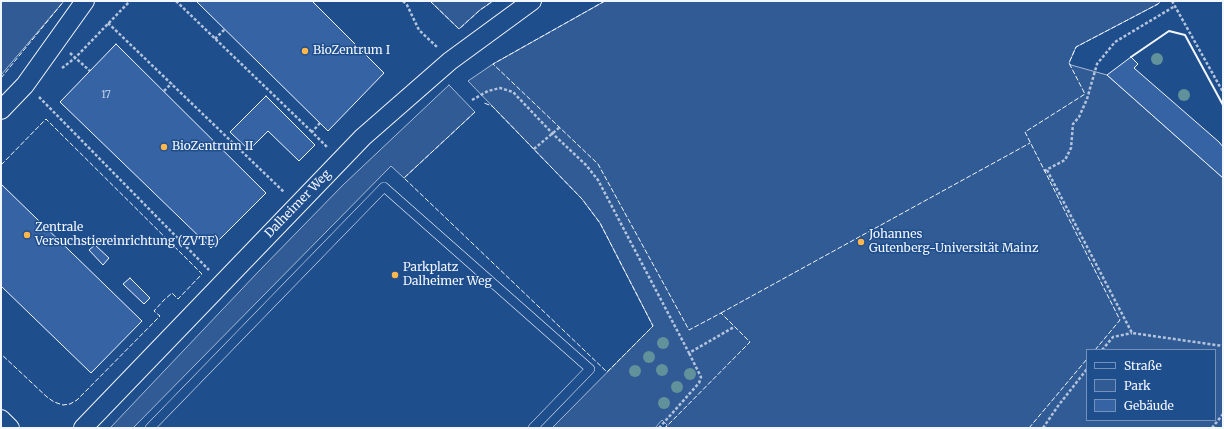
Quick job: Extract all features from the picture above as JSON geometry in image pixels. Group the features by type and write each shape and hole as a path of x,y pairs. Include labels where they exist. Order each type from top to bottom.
{"street":[{"path":"1,110 25,85 85,1"},
{"name":"Dalheimer Weg","path":"83,428 364,137 450,60 532,1"},
{"path":"1,419 10,428"}],"lane":[{"path":"150,428 384,187 590,369 533,428"}],"path":[{"path":"56,73 75,58 130,1"},
{"path":"176,1 312,132 340,161"},
{"path":"404,1 419,30 450,60"},
{"path":"1172,1 1223,92"},
{"path":"1132,333 1046,170 1065,160 1071,148 1073,124 1079,117 1087,99 1096,64 1115,42 1175,6"},
{"path":"108,23 298,205"},
{"path":"215,39 225,29"},
{"path":"75,58 90,71"},
{"path":"164,91 172,84"},
{"path":"25,85 41,99 222,284"},
{"path":"472,100 488,91 500,88 513,92 553,134 586,165 598,180 701,378 699,383 659,428"},
{"path":"312,132 320,123"},
{"path":"534,149 560,127"},
{"path":"689,353 734,327"},
{"path":"1103,349 1113,337 1132,333 1223,346"},
{"path":"1043,428 1086,370"},
{"path":"1212,428 1223,414"}],"green space":[{"path":"1,1 64,1 1,75"},
{"path":"430,1 493,1 480,10 459,29"},
{"name":"Johannes Gutenberg-Universität Mainz","path":"605,1 1161,1 1158,4 1076,47 1069,63 1071,65 1107,75 1223,178 1223,428 665,428 667,425 662,420 655,428 552,428 653,326 600,223 582,199 468,81 493,64"},
{"path":"449,85 475,112 404,178 391,166 133,428 110,428 343,185"}],"building":[{"name":"BioZentrum I","path":"196,1 312,1 384,73 328,131"},
{"name":"BioZentrum II","path":"116,44 266,193 211,248 60,102"},
{"path":"1131,57 1138,64 1134,68 1223,147 1223,178 1107,75"},
{"path":"266,96 315,145 299,161 268,131 249,150 230,132"},
{"name":"Zentrale Versuchstiereinrichtung (ZVTE)","path":"1,184 142,321 91,373 1,286"},
{"path":"95,245 109,258 103,265 89,250"},
{"path":"130,278 150,298 144,304 123,284"}],"fence":[{"path":"1,78 64,1"},
{"path":"430,1 459,29 480,10 493,1"},
{"path":"605,1 493,64 598,164 689,330 721,313 750,342 665,428"},
{"path":"1096,349 1120,320 1025,132 1085,94 1069,63 1076,47 1158,4 1161,1"},
{"path":"475,112 404,178 607,372 653,326 600,223 582,199 492,106 484,103"},
{"path":"1,165 46,119 202,274 178,299 172,293 164,300 154,311 160,316 77,400 70,404 63,405 54,402 47,397 1,354"},
{"path":"721,313 1030,143"},
{"path":"1029,428 1086,360"}],"wall":[{"path":"1131,57 1169,31 1185,35 1223,105"}],"place":[{"name":"BioZentrum I","path":"305,51"},
{"name":"BioZentrum II","path":"164,147"},
{"name":"Zentrale Versuchstiereinrichtung (ZVTE)","path":"27,235"},
{"name":"Johannes Gutenberg-Universität Mainz","path":"861,242"},
{"name":"Parkplatz Dalheimer Weg","path":"395,275"}]}
